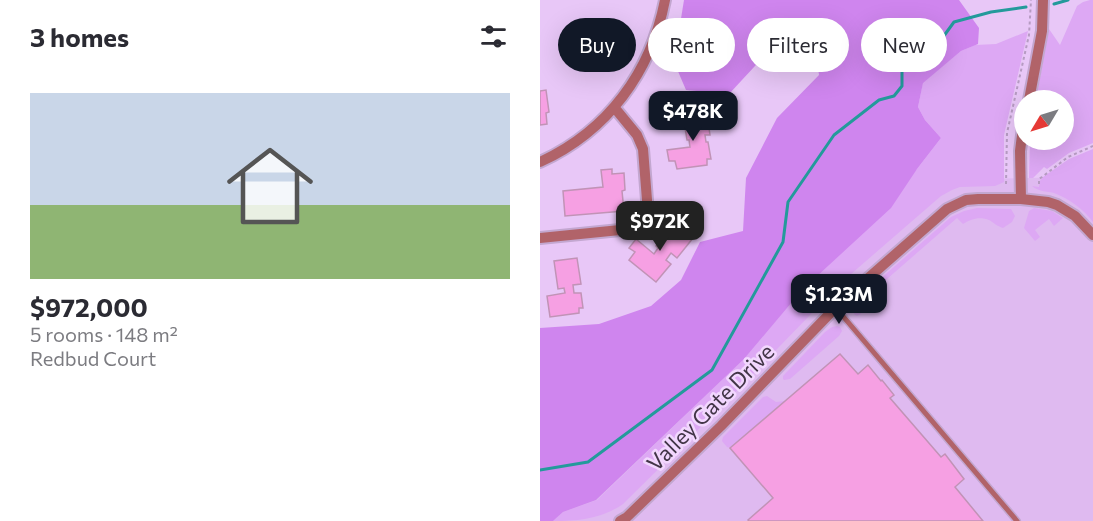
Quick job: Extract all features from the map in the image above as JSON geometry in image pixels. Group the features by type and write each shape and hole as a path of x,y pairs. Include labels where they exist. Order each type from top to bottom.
{"street":[{"path":"540,162 582,137 614,107 638,72 651,47 660,25 665,0"},
{"path":"1031,90 1042,31 1042,0"},
{"path":"540,237 620,230 635,226 647,214 643,149 637,135 614,107"},
{"path":"1020,150 1021,199"},
{"name":"Valley Gate Drive","path":"620,521 627,517 721,426 836,308 947,208 966,200 1021,199 1048,202 1075,216 1093,235"}],"lane":[{"path":"836,308 1017,521"}],"path":[{"path":"1006,184 1007,133 1029,35 1031,0"},
{"path":"1039,184 1039,179 1068,157 1093,146"}],"shaded area":[{"path":"684,0 959,0 979,28 978,44 961,51 947,63 947,18 861,18 861,72 936,72 923,83 918,107 925,120 941,138 891,208 803,289 744,359 596,500 563,512 553,521 540,521 540,328 599,324 651,306 681,280 700,242 743,231 746,178 777,118 819,75 819,72 849,72 849,18 747,18 747,72 749,72 729,94 686,90 678,72 735,72 735,18 681,18"},
{"path":"1093,0 1093,143 1069,153 1047,169 1044,167 1033,178 1029,178 1030,150 1074,150 1074,90 1038,90 1049,29 1060,45 1077,6"},
{"path":"1028,31 1004,135 1004,182 995,186 960,187 941,196 843,281 623,504 607,513 590,518 553,521 563,512 597,500 744,359 803,289 917,169 941,138 925,120 918,107 923,82 935,72 947,72 947,62 961,51 975,45 996,44"},
{"path":"1093,149 1093,222 1065,198 1032,186 1039,187 1043,177 1069,159"},
{"path":"1077,177 1093,192 1093,521 553,521 922,180"},
{"path":"977,208 1011,209 1015,216 1012,222 1003,228 982,218 963,224 957,218 856,306 861,314 857,316 854,314 855,301 951,217"},
{"path":"1034,208 1052,211 1063,218 1054,226 1049,219 1035,230 1040,237 1035,241 1024,228 1029,211"},
{"path":"837,326 842,331 839,336 790,379 783,379 783,376 825,332"},
{"path":"767,396 776,402 785,401 730,448 727,447 722,441 723,437 763,397"}],"building":[{"path":"546,90 549,112 546,113 547,124 540,125 540,91"},
{"path":"706,108 710,135 705,135 711,159 707,159 707,165 677,169 675,161 669,161 667,150 690,147 683,115 689,114 689,110"},
{"path":"612,169 612,174 624,173 625,190 622,191 624,211 565,216 563,191 603,187 601,170"},
{"path":"675,223 693,238 677,258 671,253 666,260 671,264 656,282 629,260 635,252 629,248 636,239 654,254 658,248 656,246"},
{"path":"577,258 581,284 573,285 574,293 581,293 583,308 579,308 579,313 550,317 547,296 565,293 564,288 558,289 554,261"},
{"path":"840,354 858,374 868,365 882,380 894,395 890,398 941,457 945,454 964,479 955,487 983,521 748,520 773,498 730,448"}],"waterway":[{"path":"1054,4 1068,0"},
{"path":"540,470 588,462 712,370 783,242 788,202 834,135 879,100 894,96 902,86 902,66 910,60 930,55 954,22 991,12 1026,7"}]}
